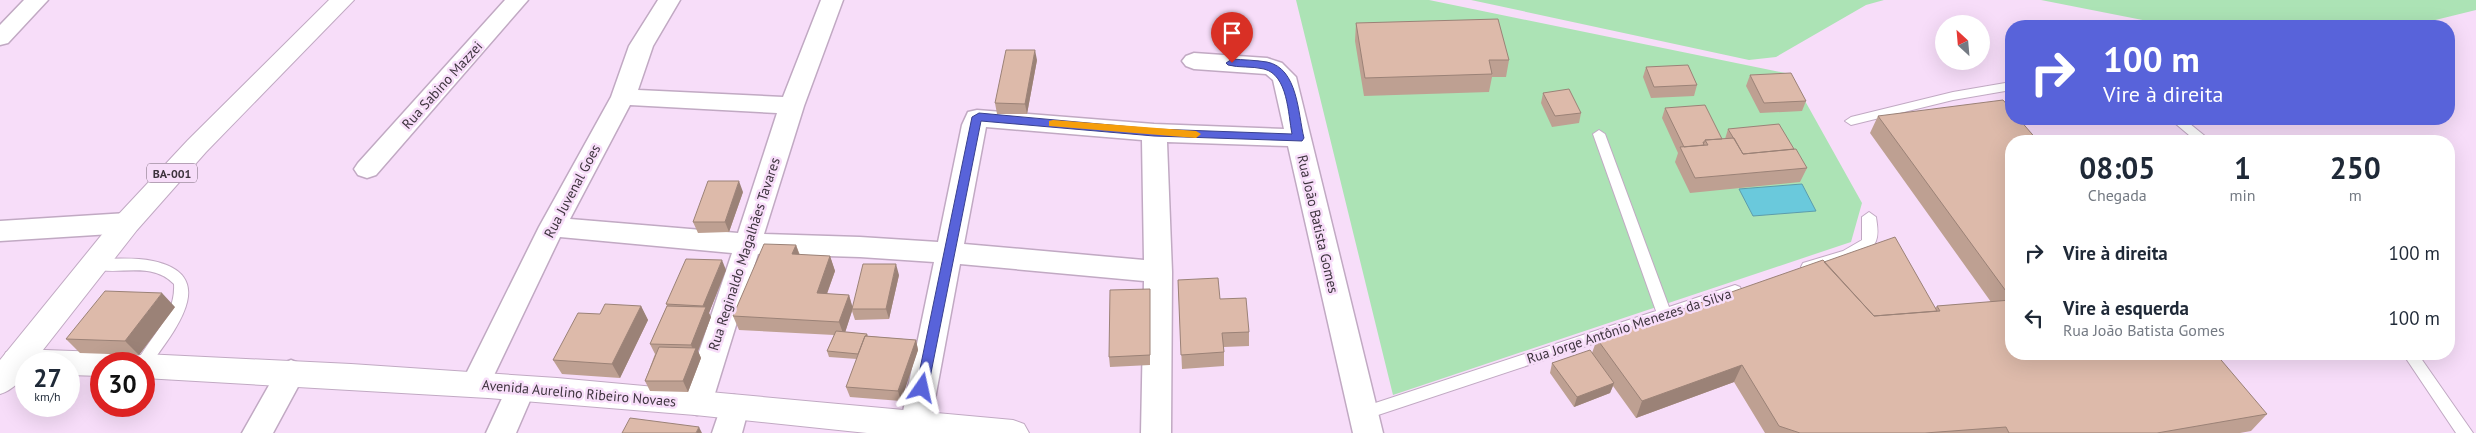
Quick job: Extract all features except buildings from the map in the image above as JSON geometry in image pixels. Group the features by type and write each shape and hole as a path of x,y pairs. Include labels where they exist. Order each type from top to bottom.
{"street":[{"path":"0,38 37,0"},
{"name":"BA-001","path":"9,372 127,223 197,146 341,0"},
{"name":"Rua Sabino Mazzei","path":"366,169 516,0"},
{"name":"Rua Juvenal Goes","path":"476,384 552,227 623,97 641,46 669,0"},
{"name":"Rua Reginaldo Magalhães Tavares","path":"697,402 792,106 832,0"},
{"name":"Rua João Batista Gomes","path":"1194,60 1266,66 1280,73 1287,86 1365,423"},
{"path":"623,97 792,106"},
{"path":"915,426 947,253 974,126 978,118 1154,133 1298,138"},
{"path":"1154,133 1158,272 1156,433"},
{"path":"0,231 127,223"},
{"path":"552,227 747,244 860,247 947,253 1158,272"},
{"path":"9,372 90,365"},
{"name":"Avenida Aurelino Ribeiro Novaes","path":"155,366 476,384 697,402 731,420 915,426 1013,433"},
{"path":"257,433 291,372"},
{"path":"501,433 520,389"}],"lane":[{"path":"1852,120 1952,96 2005,87"},
{"path":"2184,125 2196,135"},
{"path":"1599,134 1665,315"},
{"path":"1794,271 1858,250 1868,243 1872,231 1869,217"},
{"path":"95,264 152,266 170,272 182,282 182,298 176,312 151,352"},
{"name":"Rua Jorge Antônio Menezes da Silva","path":"1365,423 1748,287"},
{"path":"2414,360 2465,433"}],"green space":[{"path":"1296,0 1429,0 1790,74 1862,203 1851,242 1393,395"},
{"path":"1471,0 1884,0 1866,5 1776,57 1749,60"},
{"path":"2041,0 2476,0 2476,10 2435,20 2143,20"}],"water":[{"path":"1802,184 1816,211 1753,216 1739,189"}],"slow traffic":[{"path":"1053,124 1154,133 1196,134"}],"route":[{"path":"922,388 947,253 976,119 979,117 1154,133 1298,138 1284,77 1274,68 1232,63"}]}
